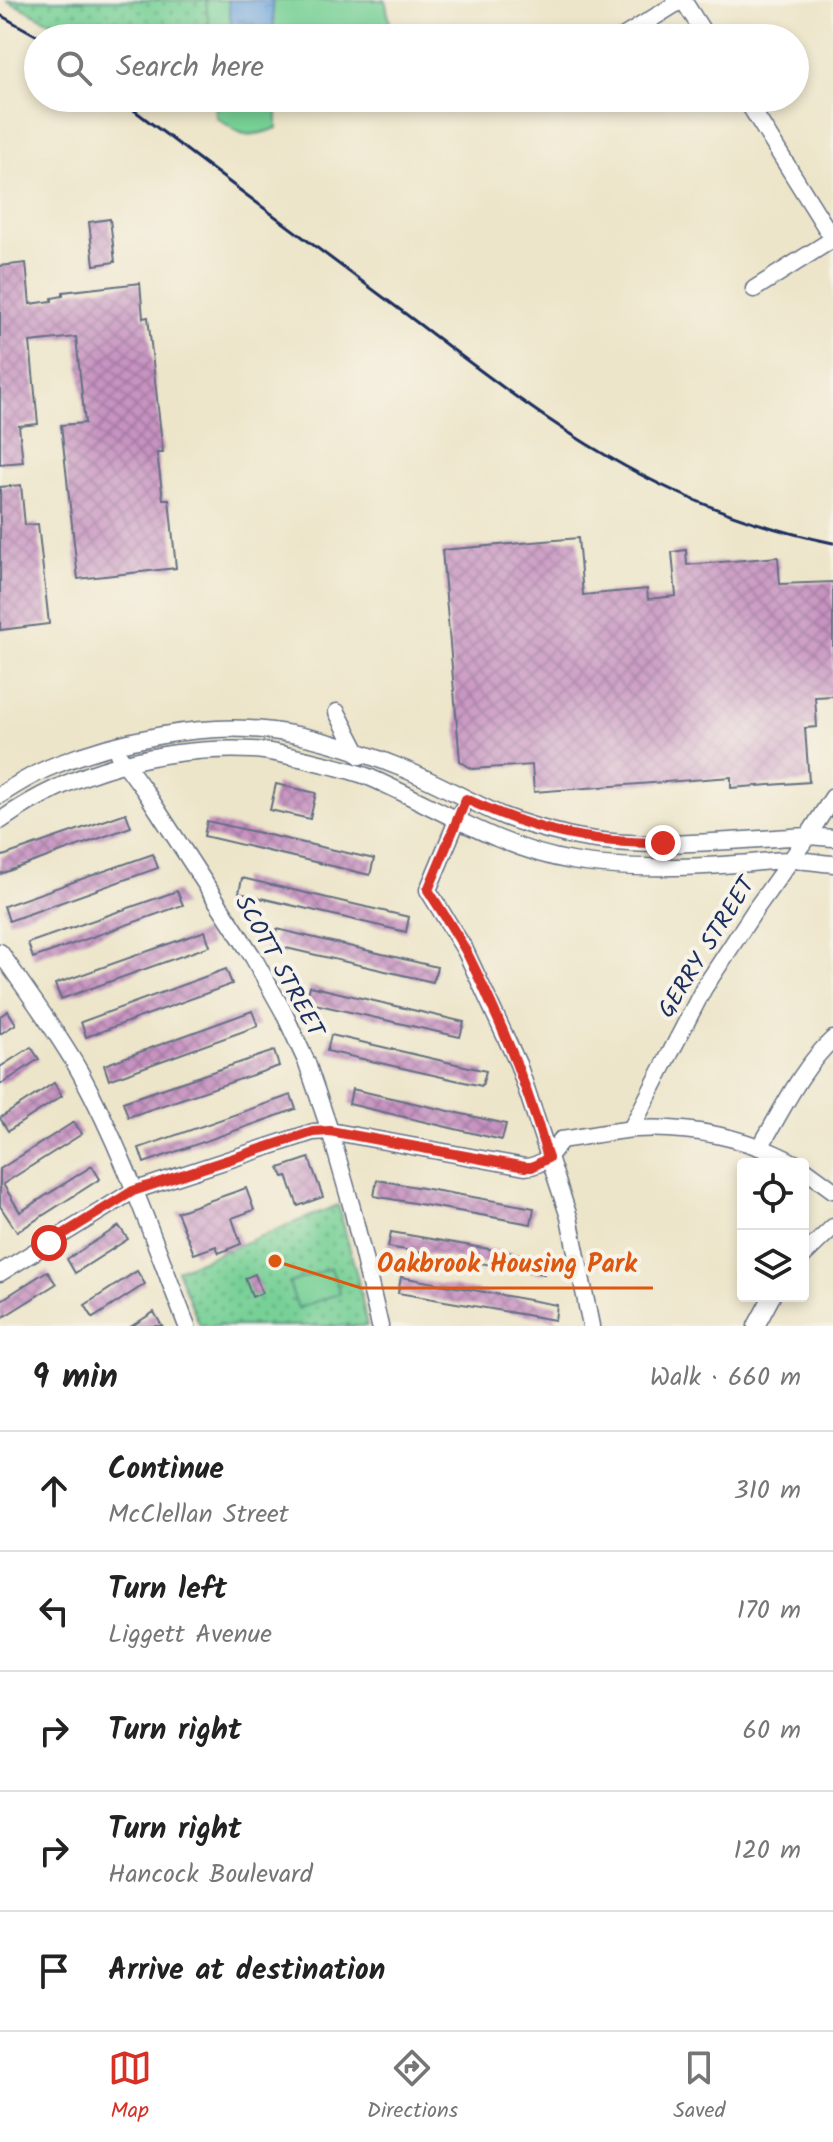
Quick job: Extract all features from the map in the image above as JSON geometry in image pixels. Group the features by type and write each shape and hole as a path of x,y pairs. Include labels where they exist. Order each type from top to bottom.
{"street":[{"path":"644,24 683,0 698,24"},
{"path":"754,112 833,239 754,289"},
{"path":"337,712 359,751 368,777"},
{"path":"0,795 53,766 113,746 191,731 237,729 272,731 359,751 403,768 505,817 596,840 663,843 808,836 833,838"},
{"name":"SCOTT STREET","path":"113,746 270,987 307,1063 361,1241 380,1326"},
{"path":"0,821 45,794 89,773 123,762 184,753 255,750 317,762 368,777 514,845 546,855 593,863 674,867 791,860 833,864"},
{"name":"GERRY STREET","path":"631,1129 704,988 833,797"},
{"path":"466,799 428,890 465,950 501,1025 536,1115 569,1217 591,1326"},
{"path":"593,863 596,840"},
{"path":"0,952 80,1072 113,1141 187,1326"},
{"path":"760,1147 803,1075 833,1039"},
{"path":"0,1273 133,1191 313,1132 330,1131 525,1167 532,1167 548,1158 561,1140 631,1129 702,1132 760,1147 783,1158"},
{"path":"809,1172 833,1190"},
{"path":"809,1250 833,1227"},
{"path":"756,1326 769,1302"}],"green space":[{"path":"6,0 385,0 390,24 55,24"},
{"path":"206,0 385,0 390,24 209,24"},
{"path":"216,112 277,112 277,128 258,134 244,134 216,117"},
{"path":"338,1205 367,1326 200,1326 177,1270"},
{"path":"331,1268 340,1293 298,1308 289,1283"}],"water":[{"path":"228,0 272,0 274,24 231,24"}],"building":[{"path":"110,219 115,262 94,265 89,222"},
{"path":"26,263 30,304 52,301 52,298 63,296 63,292 140,283 143,318 148,317 163,453 157,453 163,499 169,499 176,568 78,579 61,425 85,423 76,337 30,342 38,424 19,426 23,462 0,464 0,266"},
{"path":"21,485 25,525 38,524 49,624 0,630 0,487"},
{"path":"578,538 583,595 647,589 648,599 676,596 672,552 686,550 687,565 778,557 780,584 833,582 833,696 815,697 817,727 805,728 809,782 731,788 731,777 534,792 532,765 472,769 460,761 442,550"},
{"path":"276,784 316,793 310,819 270,810"},
{"path":"126,813 131,827 0,874 0,857"},
{"path":"207,821 374,859 370,875 204,836"},
{"path":"153,854 158,868 9,921 4,906"},
{"path":"242,878 409,917 406,932 239,893"},
{"path":"177,891 183,905 33,958 28,943"},
{"path":"277,929 437,967 433,982 273,945"},
{"path":"205,931 210,946 61,999 55,984"},
{"path":"226,969 232,984 86,1037 81,1022"},
{"path":"310,986 464,1022 460,1037 306,1002"},
{"path":"8,1011 16,1024 0,1034 0,1016"},
{"path":"252,1011 258,1026 109,1080 104,1065"},
{"path":"331,1035 486,1071 482,1086 327,1051"},
{"path":"31,1047 39,1059 0,1085 0,1067"},
{"path":"274,1051 279,1066 128,1117 123,1102"},
{"path":"54,1083 62,1096 8,1131 0,1118"},
{"path":"352,1089 506,1124 502,1140 349,1104"},
{"path":"291,1095 296,1109 144,1163 139,1148"},
{"path":"74,1122 82,1134 3,1184 20,1212 92,1166 100,1179 17,1232 0,1206 0,1169"},
{"path":"309,1158 323,1197 298,1206 287,1176 283,1177 279,1168"},
{"path":"377,1180 534,1208 531,1224 374,1196"},
{"path":"246,1188 254,1210 232,1218 241,1244 219,1253 216,1246 194,1254 177,1212"},
{"path":"119,1226 128,1239 75,1273 67,1259"},
{"path":"391,1232 546,1259 544,1274 388,1247"},
{"path":"47,1271 56,1284 0,1319 0,1301"},
{"path":"137,1271 145,1284 93,1318 85,1305"},
{"path":"255,1274 262,1293 252,1297 245,1278"},
{"path":"401,1277 557,1305 555,1320 398,1293"},
{"path":"154,1312 162,1326 132,1326"}],"railway":[{"path":"0,15 24,28"},
{"path":"137,112 501,386 580,440 661,485 717,509 833,543"}],"place":[{"name":"Oakbrook Housing Park","path":"275,1261"}],"route":[{"path":"49,1243 133,1191 313,1132 330,1131 525,1167 532,1167 548,1158 517,1061 501,1025 465,950 428,890 466,799 505,817 569,836 601,841 663,843"}]}
